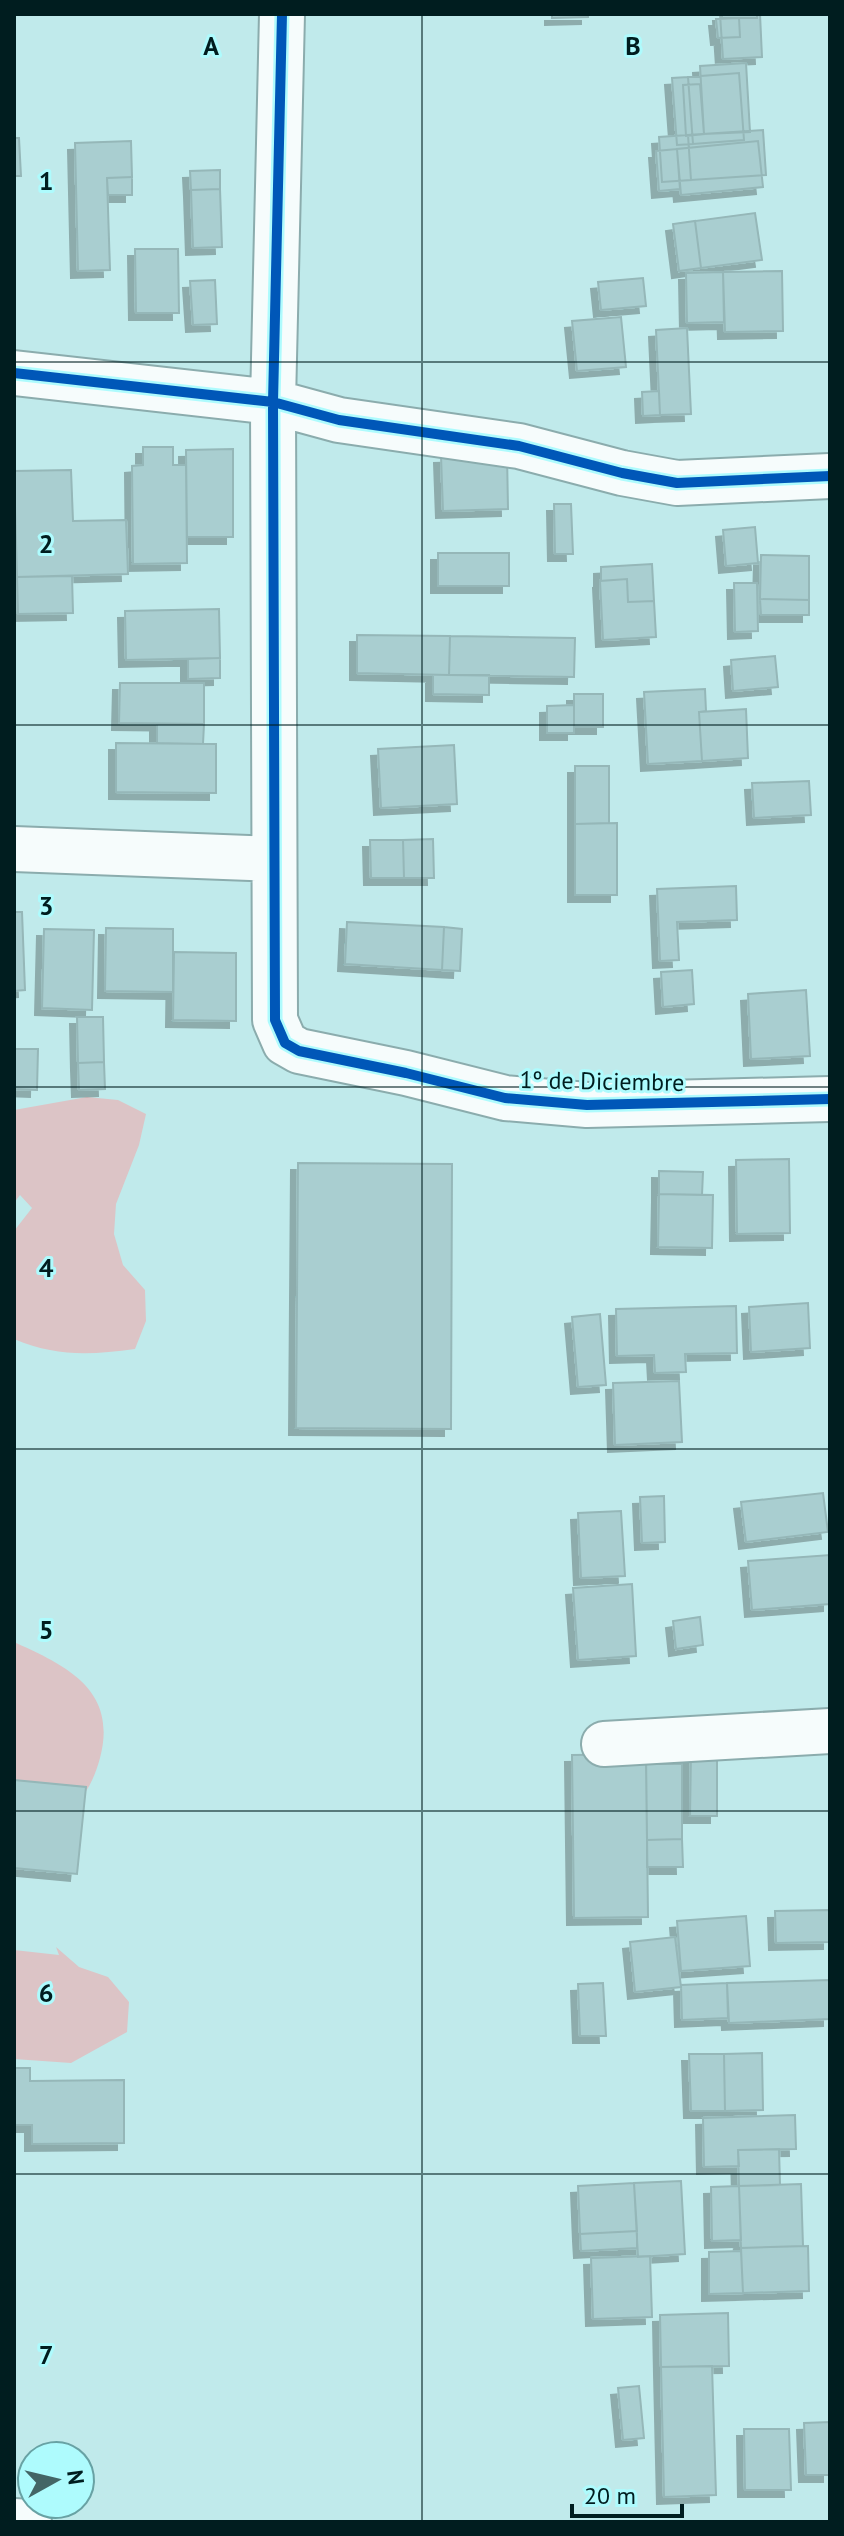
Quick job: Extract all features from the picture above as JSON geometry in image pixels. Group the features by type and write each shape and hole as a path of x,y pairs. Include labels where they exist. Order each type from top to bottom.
{"street":[{"path":"14,849 273,859 273,402 282,14"},
{"path":"14,373 273,402 339,420 519,446 622,473 677,483 830,476"},
{"name":"1º de Diciembre","path":"273,859 275,1020 285,1043 299,1051 505,1098 587,1105 830,1099"},
{"path":"604,1744 830,1731"},
{"path":"14,2521 29,2522"}],"shaded area":[{"path":"87,1097 118,1100 146,1114 139,1145 116,1204 114,1234 123,1265 145,1290 146,1321 135,1349 59,1352 14,1339 14,1231 32,1208 20,1195 14,1203 14,1110"},
{"path":"14,1642 69,1671 84,1684 95,1698 102,1715 104,1734 96,1771 78,1801 61,1812 14,1827"},
{"path":"56,1947 79,1967 108,1977 129,2002 127,2032 71,2063 14,2059 14,1950 59,1955"}],"building":[{"path":"552,14 588,14 588,17 552,18"},
{"path":"720,14 760,14 762,57 723,59"},
{"path":"722,14 757,14 757,18 722,18"},
{"path":"739,18 740,37 718,38 716,19"},
{"path":"746,63 750,132 704,134 700,66"},
{"path":"739,73 744,140 693,144 688,77"},
{"path":"688,77 693,144 677,145 672,78"},
{"path":"700,84 704,134 686,136 683,85"},
{"path":"763,130 766,175 691,180 688,135"},
{"path":"688,135 691,180 662,182 659,137"},
{"path":"14,138 19,138 21,176 14,176"},
{"path":"131,141 132,177 107,178 110,270 78,271 75,143"},
{"path":"758,141 763,187 681,195 677,149"},
{"path":"677,149 680,189 659,191 656,151"},
{"path":"220,170 220,189 191,190 190,171"},
{"path":"132,177 132,195 108,195 107,178"},
{"path":"220,189 222,247 193,248 191,190"},
{"path":"755,213 762,260 701,268 695,221"},
{"path":"695,221 701,268 679,271 673,224"},
{"path":"135,249 178,249 179,313 136,313"},
{"path":"782,271 783,331 725,332 723,272"},
{"path":"723,272 724,322 687,323 686,273"},
{"path":"643,278 646,306 601,310 598,282"},
{"path":"215,280 217,324 193,325 190,281"},
{"path":"621,317 626,367 577,371 572,321"},
{"path":"687,328 691,414 660,415 656,330"},
{"path":"659,391 660,415 643,416 642,392"},
{"path":"143,447 173,447 173,465 186,465 187,563 133,564 132,466 143,465"},
{"path":"233,449 233,537 187,537 186,450"},
{"path":"507,454 508,509 443,511 441,456"},
{"path":"71,470 73,521 126,520 128,574 17,577 14,471"},
{"path":"554,504 571,504 573,554 555,554"},
{"path":"755,527 758,563 726,566 723,530"},
{"path":"438,553 509,553 509,586 438,586"},
{"path":"761,555 809,556 809,600 760,599"},
{"path":"652,564 654,601 628,602 627,579 601,581 601,567"},
{"path":"72,576 73,613 18,614 17,577"},
{"path":"627,579 628,602 654,601 656,637 603,640 600,581"},
{"path":"734,583 757,583 758,631 735,632"},
{"path":"760,599 809,600 809,615 761,615"},
{"path":"219,609 220,658 126,660 125,611"},
{"path":"357,635 450,636 449,675 357,673"},
{"path":"450,636 575,638 574,677 449,675"},
{"path":"775,656 778,687 733,691 731,660"},
{"path":"220,658 220,678 188,679 188,659"},
{"path":"433,675 489,675 489,695 433,694"},
{"path":"120,683 204,683 204,724 119,723"},
{"path":"705,689 706,711 699,712 702,761 648,764 644,692"},
{"path":"574,694 603,694 603,727 574,727"},
{"path":"574,705 574,733 547,733 547,706"},
{"path":"746,709 748,758 702,761 699,712"},
{"path":"157,724 204,724 203,744 157,743"},
{"path":"116,743 216,744 216,793 116,792"},
{"path":"454,745 457,804 381,808 378,749"},
{"path":"575,766 609,766 609,823 575,824"},
{"path":"809,781 811,815 754,818 752,783"},
{"path":"617,823 617,895 575,895 575,824"},
{"path":"433,839 434,878 404,878 403,840"},
{"path":"370,840 403,840 404,878 371,878"},
{"path":"736,886 737,920 677,922 679,960 660,961 657,889"},
{"path":"14,912 22,912 25,990 14,991"},
{"path":"347,922 444,927 442,970 345,964"},
{"path":"444,927 462,929 460,971 442,970"},
{"path":"106,928 173,929 173,992 105,991"},
{"path":"44,929 94,930 92,1010 42,1008"},
{"path":"174,952 236,953 236,1021 173,1020"},
{"path":"692,970 694,1004 663,1007 661,972"},
{"path":"806,990 810,1056 751,1059 748,994"},
{"path":"77,1017 103,1017 104,1062 78,1063"},
{"path":"14,1049 38,1049 37,1090 14,1089"},
{"path":"104,1062 105,1089 79,1090 78,1063"},
{"path":"789,1159 790,1233 737,1234 736,1160"},
{"path":"298,1163 452,1164 451,1429 296,1428"},
{"path":"659,1171 703,1172 702,1195 659,1194"},
{"path":"659,1194 713,1195 712,1248 658,1247"},
{"path":"808,1303 810,1348 751,1352 749,1307"},
{"path":"736,1306 737,1353 685,1354 686,1372 655,1373 654,1355 617,1356 616,1309"},
{"path":"600,1314 606,1385 578,1387 572,1317"},
{"path":"679,1381 682,1442 615,1445 613,1383"},
{"path":"823,1493 828,1532 746,1542 741,1502"},
{"path":"664,1496 665,1542 642,1543 640,1497"},
{"path":"621,1511 625,1576 581,1578 578,1513"},
{"path":"830,1555 830,1604 752,1610 748,1561"},
{"path":"632,1584 636,1656 578,1660 573,1588"},
{"path":"700,1617 703,1645 676,1649 673,1621"},
{"path":"691,1753 717,1753 717,1816 690,1816"},
{"path":"646,1754 648,1917 574,1918 572,1755"},
{"path":"646,1764 682,1764 682,1839 647,1840"},
{"path":"14,1780 86,1787 77,1874 14,1868"},
{"path":"682,1839 683,1867 647,1867 647,1840"},
{"path":"830,1910 830,1942 776,1943 775,1911"},
{"path":"746,1916 750,1966 681,1971 677,1921"},
{"path":"675,1937 681,1987 635,1992 630,1942"},
{"path":"830,1980 830,2019 729,2023 727,1983"},
{"path":"603,1983 606,2036 580,2036 578,1984"},
{"path":"727,1983 728,2018 682,2020 681,1985"},
{"path":"762,2053 763,2110 725,2111 724,2054"},
{"path":"689,2054 724,2054 725,2111 691,2111"},
{"path":"14,2068 30,2068 30,2081 124,2080 124,2143 32,2144 32,2125 14,2125"},
{"path":"795,2115 796,2149 738,2150 739,2166 704,2167 703,2118"},
{"path":"779,2149 780,2185 739,2186 738,2150"},
{"path":"681,2181 685,2254 638,2257 634,2183"},
{"path":"634,2183 637,2231 580,2234 578,2186"},
{"path":"801,2184 803,2246 741,2248 739,2186"},
{"path":"739,2186 741,2240 712,2241 711,2187"},
{"path":"637,2231 637,2248 581,2251 580,2234"},
{"path":"808,2246 809,2291 743,2293 741,2248"},
{"path":"741,2251 743,2293 709,2294 709,2252"},
{"path":"650,2256 652,2317 593,2319 591,2258"},
{"path":"728,2313 729,2366 661,2367 660,2315"},
{"path":"712,2366 716,2495 664,2497 661,2367"},
{"path":"639,2386 644,2438 623,2440 618,2388"},
{"path":"830,2422 830,2475 806,2475 804,2423"},
{"path":"744,2429 789,2429 791,2490 745,2490"}],"cycle path":[{"path":"282,14 273,402 275,1020 285,1043 299,1051 505,1098 587,1105 830,1099"},
{"path":"14,373 273,402 339,420 519,446 622,473 677,483 830,476"}]}
